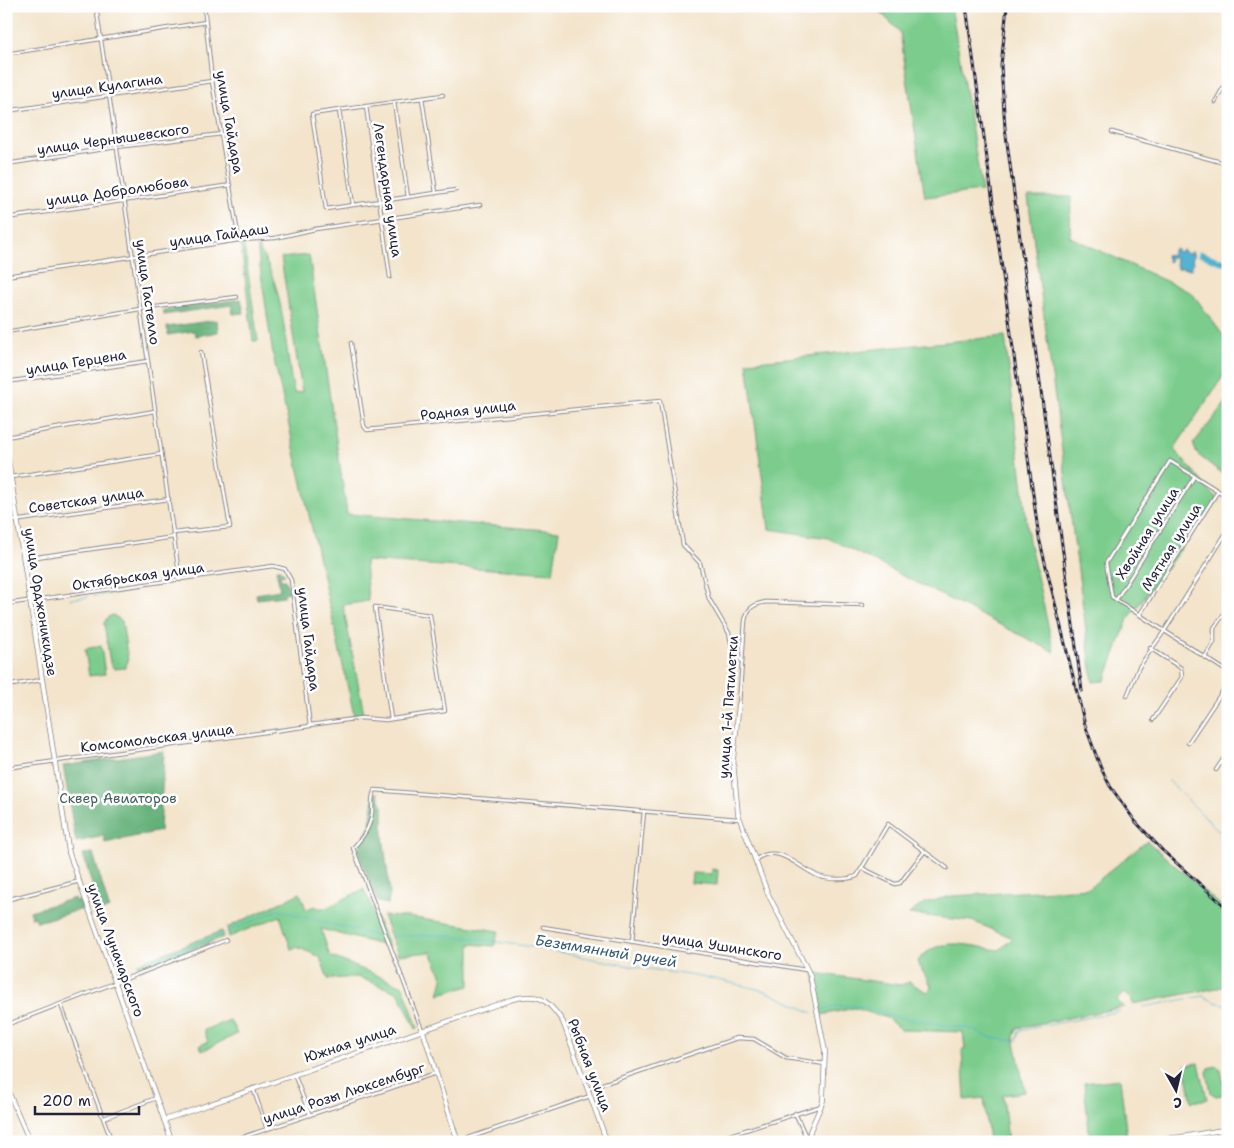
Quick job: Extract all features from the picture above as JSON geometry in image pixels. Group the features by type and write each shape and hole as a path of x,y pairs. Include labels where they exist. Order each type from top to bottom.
{"street":[{"name":"улица Гастелло","path":"96,6 180,580"},
{"name":"улица Гайдара","path":"204,6 212,81 239,240"},
{"path":"6,54 206,22"},
{"path":"1215,102 1228,79"},
{"name":"улица Кулагина","path":"6,111 212,81"},
{"path":"444,95 312,114 326,209 456,190"},
{"path":"422,98 436,193"},
{"path":"394,102 408,197"},
{"name":"Легендарная улица","path":"366,106 390,277"},
{"path":"339,110 353,205"},
{"path":"1112,132 1228,164"},
{"name":"улица Чернышевского","path":"6,164 117,147 222,134"},
{"name":"улица Добролюбова","path":"6,218 125,199 231,185"},
{"name":"улица Гайдаш","path":"6,276 239,240 275,238 314,229 480,205"},
{"path":"6,332 140,309 237,297"},
{"name":"Родная улица","path":"351,342 364,426 367,430 660,401 683,545 700,563 709,600 730,633 733,652 742,661"},
{"path":"23,559 230,527 201,352"},
{"name":"улица Герцена","path":"6,382 148,361"},
{"path":"6,438 155,411"},
{"name":"улица Орджоникидзе","path":"6,446 54,761"},
{"path":"1228,452 1225,455 1228,464"},
{"path":"11,477 162,454"},
{"path":"1228,497 1170,461 1106,563 1112,597 1228,672"},
{"name":"Хвойная улица","path":"1116,600 1194,477"},
{"name":"Мятная улица","path":"1140,614 1218,491"},
{"name":"Советская улица","path":"6,522 169,498"},
{"path":"1127,696 1139,667 1150,648 1165,630 1228,530"},
{"name":"улица Гайдара","path":"273,566 285,569 291,580 310,726"},
{"name":"Октябрьская улица","path":"6,604 273,566"},
{"name":"улица 1-й Пятилетки","path":"809,1142 810,1131 822,1106 826,1065 818,1009 808,970 770,899 739,819 733,766 746,614 749,609 759,603 863,605"},
{"name":"Комсомольская улица","path":"6,768 360,718 391,719 445,711 430,614 375,606 391,719"},
{"path":"1205,657 1214,642 1214,628 1228,608"},
{"path":"1150,648 1181,668 1182,677 1153,720"},
{"path":"6,686 41,680"},
{"path":"1188,743 1228,683"},
{"path":"1216,770 1228,752"},
{"name":"улица Луначарского","path":"54,761 68,847 172,1142"},
{"path":"590,1096 458,1142 423,1031 353,848 368,828 372,812 372,796 375,790 739,819"},
{"path":"632,942 644,811"},
{"path":"755,860 761,854 777,853 820,876 852,878 857,876 888,824 947,868"},
{"path":"862,868 895,884 900,883 924,852"},
{"path":"6,900 80,881"},
{"name":"улица Ушинского","path":"543,927 808,970"},
{"path":"6,1025 226,940"},
{"name":"Южная улица","path":"164,1120 521,997 533,996 544,1000"},
{"name":"Рыбная улица","path":"544,1000 563,1022 606,1142"},
{"path":"60,1004 112,1142"},
{"path":"588,1089 726,1040 737,1038 754,1039 786,1058 826,1065"},
{"name":"улица Розы Люксембург","path":"228,1142 437,1072"},
{"path":"294,1074 310,1115"},
{"path":"6,1086 30,1142"},
{"path":"253,1088 267,1129"},
{"path":"103,1118 156,1098"},
{"path":"708,1142 822,1106"},
{"name":"улица 1-й Пятилетки","path":"795,1113 809,1142"},
{"path":"1140,1142 1194,1135 1228,1128"},
{"path":"1194,1135 1195,1142"}],"green space":[{"path":"874,6 951,6 982,191 925,197 900,32"},
{"path":"1028,197 1071,197 1070,237 1192,293 1228,342 1228,369 1174,449 1218,500 1128,619 1105,681 1093,682"},
{"path":"241,245 244,245 258,341 253,341"},
{"path":"257,246 267,263 279,299 294,393 302,392 281,258 309,255 347,514 559,531 553,573 365,561 368,601 343,605 364,714 354,715 273,355"},
{"path":"241,299 244,313 233,314 231,305 164,315 163,310"},
{"path":"217,320 218,332 196,336 194,331 168,335 167,327"},
{"path":"1005,336 1029,541 1054,652 828,538 769,529 747,362"},
{"path":"1228,400 1228,478 1197,454 1193,444"},
{"path":"276,569 280,569 285,574 280,575 281,580 285,580 290,592 284,593 284,596 257,599 256,594 280,590"},
{"path":"113,615 122,621 128,661 125,668 114,669 110,663 104,623 108,617"},
{"path":"101,646 105,674 89,676 85,649"},
{"name":"Сквер Авиаторов","path":"164,751 160,831 105,843 104,836 76,842 63,766"},
{"path":"377,792 383,807 383,835 390,893 388,904 378,902 357,850 370,826 374,797"},
{"path":"1147,841 1228,912 1228,986 1133,1004 1131,998 1124,993 1117,1000 1124,1007 1017,1028 1014,1037 1025,1092 1003,1095 1008,1142 989,1142 984,1098 965,1100 962,1050 965,1049 963,1032 901,1030 887,1018 854,1008 822,1015 814,973 901,985 909,982 927,992 932,987 917,962 926,953 944,945 955,944 999,950 1013,938 972,921 909,914 924,903 952,896 1089,888"},
{"path":"93,853 109,908 100,912 83,854"},
{"path":"712,869 718,870 717,885 691,883 692,873 712,874"},
{"path":"364,889 389,947 321,929 330,956 403,986 418,1028 416,1029 399,993 358,977 328,979 320,957 297,947 291,949 280,916 229,937 227,928 300,893 306,909 316,906 318,908 326,908"},
{"path":"75,898 76,902 80,900 83,909 37,922 35,917 32,918 30,911"},
{"path":"383,916 408,917 499,931 494,946 470,944 470,986 439,994 443,979 431,952 398,955"},
{"path":"222,931 223,937 140,970 138,963"},
{"path":"230,1020 237,1034 202,1051 200,1045 208,1042 204,1030"},
{"path":"1199,1063 1207,1099 1192,1102 1185,1065"},
{"path":"1216,1066 1221,1070 1225,1090 1222,1095 1216,1096 1211,1093 1207,1072 1209,1068"},
{"path":"1120,1079 1127,1138 1090,1140 1084,1083"}],"water":[{"path":"1176,248 1179,252 1183,250 1188,254 1192,251 1194,256 1192,259 1194,261 1191,269 1177,268 1174,256 1168,262 1166,255 1173,254 1173,250"}],"waterway":[{"path":"1201,254 1228,264"},
{"path":"93,596 135,591"},
{"path":"70,599 88,597"},
{"path":"1168,780 1228,840"},
{"name":"Безымянный ручей","path":"227,932 278,910 378,936"},
{"path":"140,966 222,935"},
{"name":"Безымянный ручей","path":"391,936 440,935 460,937 533,947 630,966 714,979 765,991 813,1013"},
{"path":"1143,1007 1203,996 1215,1002 1228,1005"},
{"path":"824,1010 849,1005 866,1007 890,1016 976,1030 985,1035 1007,1040 1017,1040 1019,1031 1120,1011"}],"railway":[{"path":"966,6 1039,538 1085,725 1100,766 1110,786 1135,821 1162,850 1228,909"},
{"path":"1007,6 1001,66 1005,128 1082,691"}]}
